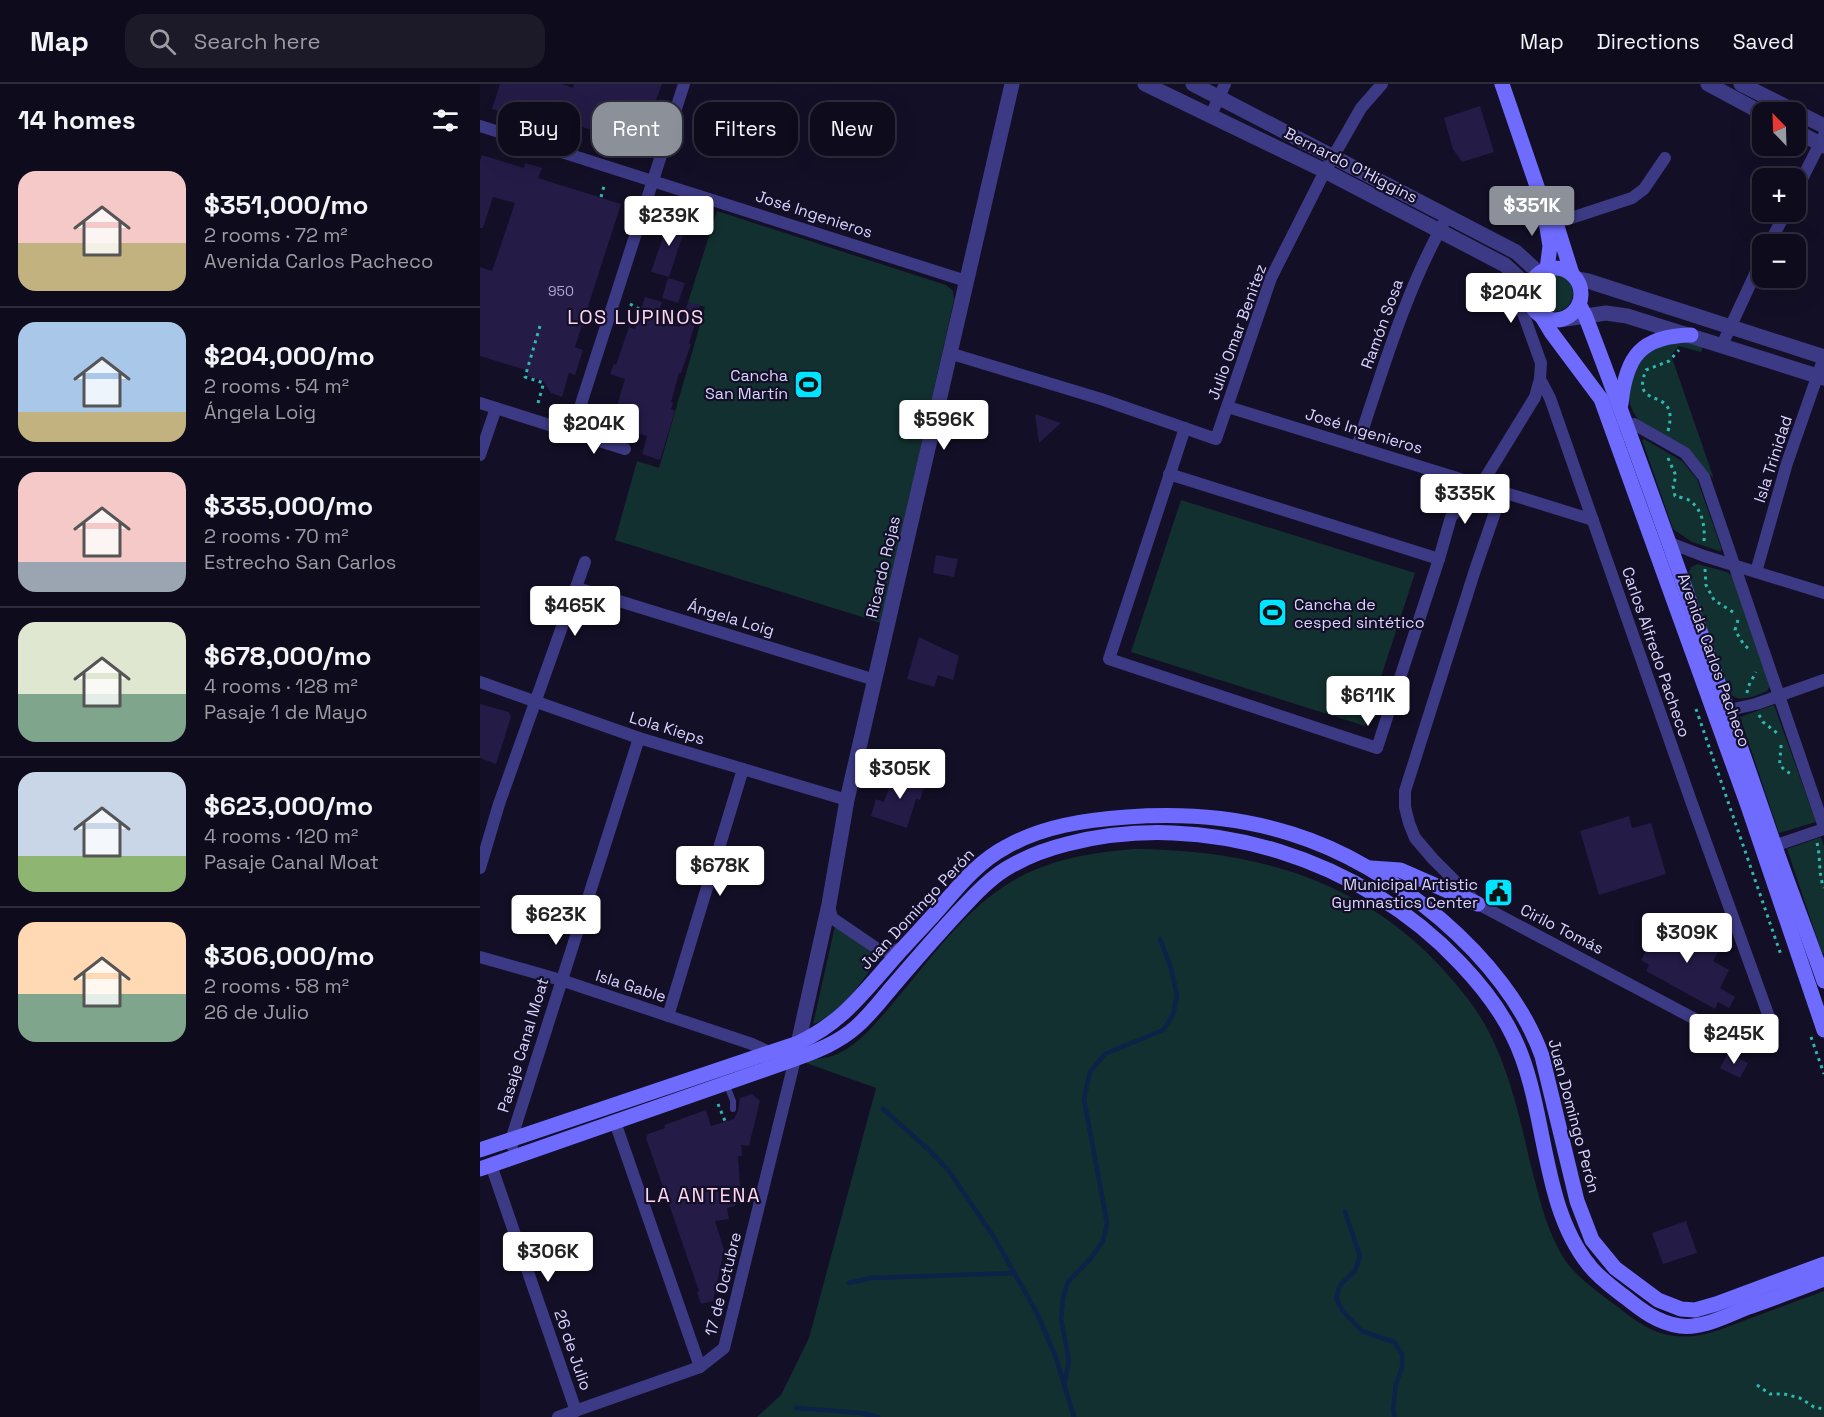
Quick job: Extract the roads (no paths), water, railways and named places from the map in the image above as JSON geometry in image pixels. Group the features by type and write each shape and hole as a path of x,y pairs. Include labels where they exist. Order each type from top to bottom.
{"main road":[{"name":"Avenida Carlos Pacheco","path":"1502,84 1543,204 1550,246 1543,271 1529,287 1529,300 1601,399 1748,806 1817,1032"},
{"name":"Avenida Carlos Pacheco","path":"1543,204 1556,223 1581,295 1582,309 1670,543 1774,846 1823,974"},
{"path":"1543,271 1563,269 1574,276"},
{"path":"1542,317 1559,320"},
{"path":"1620,407 1627,369 1644,347 1657,339 1691,335"},
{"name":"Juan Domingo Perón","path":"480,1150 819,1034 854,1004 961,884 982,863 1004,847 1030,835 1085,821 1151,815 1191,816 1224,819 1293,834 1328,847 1365,867 1425,906 1451,927 1500,983 1527,1023 1542,1056 1582,1216 1592,1240 1615,1268 1663,1302 1680,1310 1695,1310 1824,1264"},
{"name":"Juan Domingo Perón","path":"486,1167 795,1059 837,1041 855,1029 937,933 973,896 1006,868 1068,844 1132,834 1183,834 1260,846 1323,867 1361,885 1418,923 1440,941 1473,977 1504,1018 1523,1057 1554,1187 1571,1237 1594,1272 1647,1314 1678,1326 1691,1326 1721,1318 1824,1279"},
{"path":"1365,867 1400,870 1478,904"}],"street":[{"path":"572,432 684,84"},
{"name":"Ricardo Rojas","path":"795,1059 829,904 847,800 1012,84"},
{"name":"Bernardo O'Higgins","path":"1145,84 1329,165 1443,224 1505,265 1518,277 1529,300"},
{"name":"Bernardo O'Higgins","path":"1192,84 1222,91 1329,165"},
{"name":"Julio Omar Benitez","path":"1185,428 1216,438 1271,279 1361,108 1382,84"},
{"path":"1708,84 1752,108"},
{"path":"1741,84 1824,126"},
{"path":"1211,115 1222,91"},
{"name":"José Ingenieros","path":"480,126 966,281"},
{"path":"1806,135 1822,142 1806,172"},
{"path":"1556,223 1632,198 1644,189 1665,158"},
{"name":"Bernardo O'Higgins","path":"1443,224 1516,252 1543,271"},
{"name":"Ramón Sosa","path":"1357,447 1405,309 1424,262 1443,224"},
{"name":"Carlos Alfredo Pacheco","path":"1505,265 1541,363 1540,379 1550,398 1769,1017 1771,1030 1767,1039 1758,1045"},
{"path":"1574,276 1824,357"},
{"path":"1722,345 1752,280"},
{"path":"1529,300 1529,331"},
{"path":"1559,320 1582,309 1628,316 1821,377"},
{"path":"949,353 1101,399 1185,428 1108,659 1377,748 1451,517 1481,485 1535,397 1540,379"},
{"name":"Isla Trinidad","path":"1756,572 1787,463 1821,377 1824,357"},
{"path":"480,403 625,449"},
{"name":"José Ingenieros","path":"1228,407 1593,520"},
{"path":"480,455 496,408"},
{"path":"1628,429 1634,424 1685,453 1704,477 1820,830 1774,846"},
{"path":"1169,474 1439,559"},
{"name":"Cirilo Tomás","path":"1502,492 1405,791 1408,823 1415,838 1433,859 1478,904 1744,1045 1758,1045"},
{"path":"1670,543 1704,556 1824,593"},
{"path":"480,868 499,804 585,562"},
{"name":"Ángela Loig","path":"577,588 875,680"},
{"path":"1729,710 1756,704 1824,680"},
{"name":"Lola Kieps","path":"480,682 639,738 847,800"},
{"name":"Pasaje Canal Moat","path":"511,1140 639,738"},
{"path":"668,1016 743,769"},
{"path":"829,904 832,918 879,950 892,952 906,945"},
{"name":"Isla Gable","path":"480,957 561,980 752,1044 769,1052"},
{"name":"17 de Octubre","path":"558,1417 700,1367 724,1348 795,1059"},
{"path":"615,1122 700,1367"},
{"path":"511,1140 515,1156"},
{"name":"26 de Julio","path":"486,1167 576,1411"}],"lane":[{"path":"726,1083 733,1101 733,1109"}],"waterway":[{"path":"1064,1386 1069,1361 1061,1319 1063,1298 1068,1282 1091,1258 1103,1241 1107,1223 1084,1099 1090,1072 1105,1054 1163,1030 1173,1015 1177,995 1171,968 1160,939"},
{"path":"883,1109 949,1171 994,1237 1037,1313 1056,1358 1074,1417"},
{"path":"1345,1212 1360,1256 1355,1271 1340,1285 1336,1298 1342,1310 1362,1331 1394,1342 1402,1354 1402,1368 1396,1383 1393,1410 1395,1417"},
{"path":"849,1283 871,1278 1015,1273"},
{"path":"796,1408 861,1413 878,1417"}],"place":[{"name":"Cancha San Martín","path":"809,384"},
{"name":"Cancha de cesped sintético","path":"1273,613"},
{"name":"Municipal Artistic Gymnastics Center","path":"1499,893"}],"district":[{"name":"LOS LUPINOS","path":"636,317"},
{"name":"LA ANTENA","path":"703,1195"}]}
